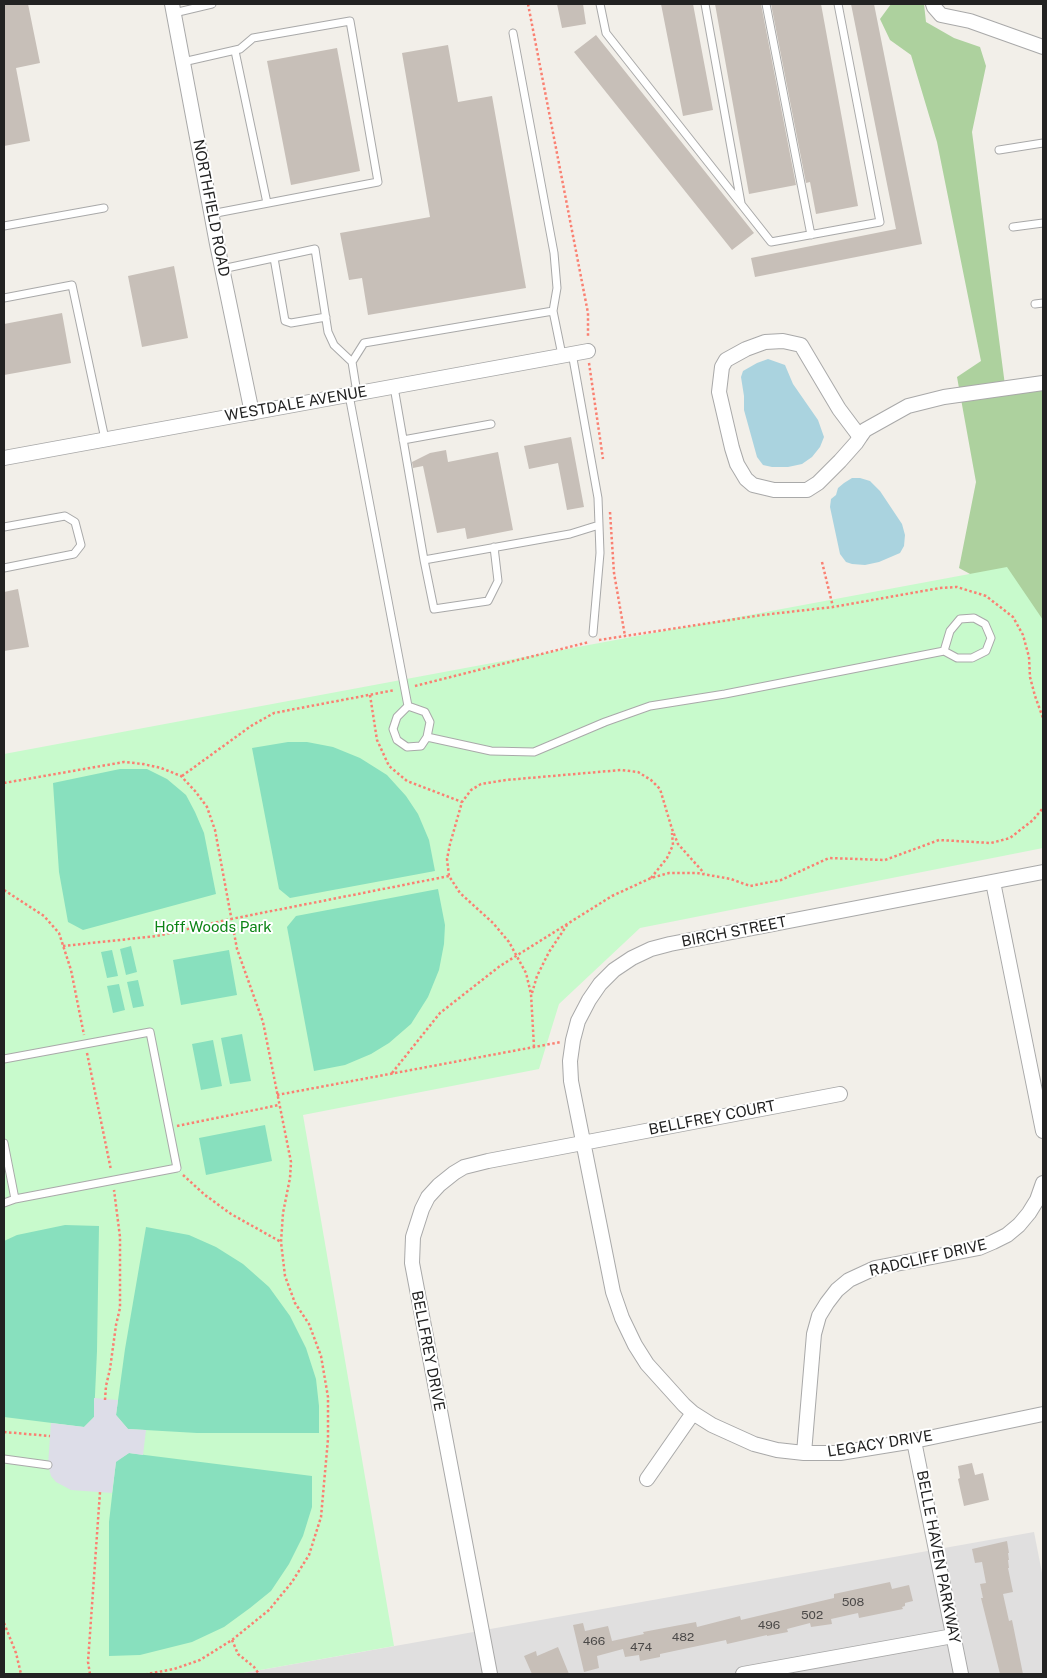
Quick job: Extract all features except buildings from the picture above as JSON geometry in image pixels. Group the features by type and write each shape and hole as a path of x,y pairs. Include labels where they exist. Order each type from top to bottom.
{"street":[{"path":"933,4 941,15 970,21 1043,46"},
{"name":"NORTHFIELD ROAD","path":"173,8 222,269 252,413"},
{"path":"860,437 838,409 801,344 783,341 765,342 746,349 726,360 722,367 719,392 737,464 746,479 753,485 774,490 807,490 818,483 840,461 860,437 865,430 908,406 944,397 1043,383"},
{"name":"WESTDALE AVENUE","path":"4,458 588,351"},
{"name":"BIRCH STREET","path":"584,1142 571,1080 570,1061 573,1040 582,1014 600,984 614,970 632,958 651,949 670,944 1043,872"},
{"path":"993,882 1043,1131"},
{"name":"BELLFREY COURT","path":"584,1142 840,1094"},
{"name":"LEGACY DRIVE","path":"584,1142 613,1292 622,1318 635,1345 661,1382 693,1413 718,1428 754,1444 777,1450 840,1454 1043,1414"},
{"name":"BELLFREY DRIVE","path":"490,1674 412,1264 413,1237 428,1197 439,1185 459,1170 488,1161 584,1142"},
{"name":"RADCLIFF DRIVE","path":"804,1453 814,1334 819,1316 837,1290 849,1280 874,1268 979,1248 1007,1235 1029,1214 1037,1200 1043,1183"},
{"path":"647,1479 693,1413"},
{"name":"BELLE HAVEN PARKWAY","path":"914,1440 961,1674"},
{"path":"743,1674 953,1636"}],"lane":[{"path":"173,8 212,4"},
{"path":"600,4 606,33 771,242 880,222 838,4"},
{"path":"705,4 741,204"},
{"path":"766,4 811,234"},
{"path":"183,62 236,51 253,38 350,21 378,182 212,214"},
{"path":"513,33 554,253 557,288 552,311 567,354 598,498 600,553 593,633"},
{"path":"236,51 267,203"},
{"path":"999,150 1043,142"},
{"path":"4,226 104,208"},
{"path":"1013,228 1043,223"},
{"path":"222,269 315,249 328,332 334,345 352,362"},
{"path":"274,258 285,321 290,323 326,317"},
{"path":"4,298 72,285 105,439"},
{"path":"408,706 353,394 352,362 364,343 552,311"},
{"path":"394,387 434,609 488,601 498,581 494,547"},
{"path":"403,440 491,424"},
{"path":"4,527 65,516 76,522 81,545 74,554 4,568"},
{"path":"424,560 570,534 599,525"},
{"path":"428,736 491,751 534,752 605,722 650,706 725,694 944,651 957,658 972,658 986,651 991,638 985,624 974,618 960,620 950,631 944,651"},
{"path":"408,706 425,712 430,722 428,736 421,746 407,748 397,740 393,729 397,718 408,706"},
{"path":"4,1060 150,1032 177,1168 15,1199 4,1203"},
{"path":"4,1144 15,1199"},
{"path":"4,1459 48,1465"}],"path":[{"path":"528,4 588,313 588,351 604,465"},
{"path":"609,509 614,573 625,636"},
{"path":"822,562 833,608"},
{"path":"182,776 251,726 274,713 405,688 593,641 762,615 833,608 940,588 957,587 986,596 1013,618 1023,635 1030,678 1043,718"},
{"path":"370,694 376,740 389,766 407,780 462,802"},
{"path":"4,783 124,762 143,764 182,776 207,807 216,830 237,949 262,1022 290,1162 290,1178 283,1213 281,1242 285,1276 295,1303 309,1324 321,1356 328,1397 328,1439 321,1516 309,1555 292,1582 269,1610 232,1640 200,1660 174,1669 147,1674"},
{"path":"534,1047 531,994 526,974 509,942 493,923 460,893 449,876 448,859 450,844 462,802 471,790 480,784 506,780 621,770 638,772 651,780 660,789 678,844 705,874"},
{"path":"392,1073 440,1013 500,966 612,896 651,878 669,873 697,873 731,879 750,886 782,880 829,858 884,860 939,840 991,843 1010,838 1033,820 1043,808"},
{"path":"651,878 667,858 673,845 672,829"},
{"path":"64,946 156,936 231,919 449,876"},
{"path":"4,890 44,916 59,933 64,946 71,970 113,1180 120,1238 120,1308 105,1400"},
{"path":"531,994 548,952 569,923"},
{"path":"277,1095 573,1040"},
{"path":"169,1128 279,1104"},
{"path":"177,1168 206,1195 231,1214 281,1242"},
{"path":"4,1432 50,1436"},
{"path":"90,1674 88,1662 100,1492"},
{"path":"4,1623 16,1654 21,1674"},
{"path":"232,1640 238,1654 254,1667 259,1674"}],"shaded area":[{"path":"94,1398 118,1400 116,1415 128,1429 146,1430 143,1455 129,1453 116,1462 112,1493 71,1490 56,1482 51,1476 48,1465 51,1423 84,1427 94,1417"},
{"path":"1034,1532 1043,1578 1043,1674 238,1674"}],"green space":[{"path":"891,4 924,4 926,22 954,38 980,47 986,66 972,132 1006,393 1043,388 1043,655 996,588 959,568 976,482 957,377 981,361 937,142 911,55 890,40 880,19"},
{"name":"Hoff Woods Park","path":"1007,567 1043,620 1043,848 640,928 559,1004 539,1069 303,1115 394,1646 238,1674 4,1674 4,754"},
{"path":"288,742 307,742 333,747 360,758 387,775 406,796 418,814 429,840 435,871 290,898 279,889 252,748"},
{"path":"120,769 147,769 167,779 186,795 204,833 216,894 83,930 68,922 59,872 53,783"},
{"path":"438,889 445,925 444,944 439,970 428,997 411,1024 389,1043 371,1054 345,1065 314,1071 287,927 296,916"},
{"path":"131,946 137,972 126,975 120,949"},
{"path":"112,950 118,976 107,978 101,952"},
{"path":"229,950 237,995 181,1005 173,960"},
{"path":"138,980 144,1006 133,1008 127,982"},
{"path":"119,984 125,1010 113,1013 107,986"},
{"path":"242,1034 251,1081 230,1084 221,1038"},
{"path":"213,1040 222,1086 201,1090 192,1044"},
{"path":"265,1125 272,1161 206,1175 199,1138"},
{"path":"65,1225 99,1226 94,1417 84,1427 4,1417 4,1241 17,1235"},
{"path":"146,1227 189,1235 216,1247 243,1264 269,1287 290,1316 306,1348 316,1379 319,1433 197,1433 128,1429 116,1415 125,1349"},
{"path":"129,1453 312,1476 312,1507 303,1536 289,1564 271,1591 250,1608 224,1627 192,1642 140,1655 109,1656 109,1522 116,1461"}],"water":[{"path":"768,359 785,365 793,384 818,420 824,437 820,447 812,457 802,464 788,467 772,467 763,465 757,457 744,410 741,377 743,371"},
{"path":"852,478 870,481 880,491 902,524 905,535 904,546 900,553 879,562 865,565 846,562 840,554 830,507 831,499 836,495 838,488"}]}
